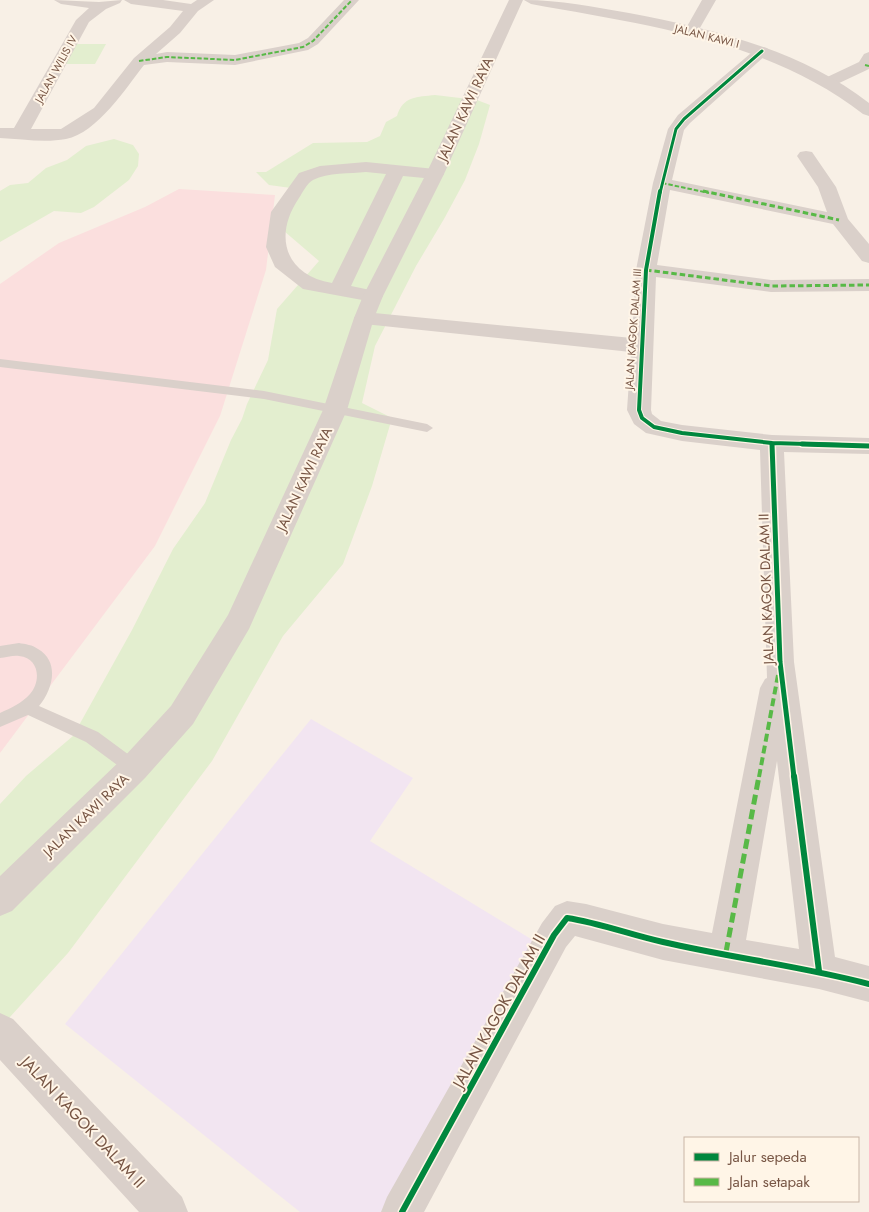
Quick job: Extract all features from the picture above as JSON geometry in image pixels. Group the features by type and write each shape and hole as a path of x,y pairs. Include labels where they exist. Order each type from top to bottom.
{"street":[{"path":"61,0 108,3"},
{"path":"131,0 193,8"},
{"path":"0,133 54,135 64,134 74,129 100,111 139,61 175,30 193,8 207,0"},
{"path":"139,61 167,57 235,60 303,47 313,41 352,0"},
{"name":"JALAN KAWI RAYA","path":"0,899 134,768 182,715 239,621 335,410 368,307 435,174 516,0"},
{"name":"JALAN KAWI I","path":"531,0 692,30 762,51 829,82 869,111"},
{"path":"692,30 709,0"},
{"name":"JALAN WILIS IV","path":"20,133 83,20 108,3"},
{"name":"JALAN KAGOK DALAM III","path":"762,51 679,124 662,183 646,270 639,410 648,424 654,428 682,433 772,443 869,446"},
{"path":"829,82 868,63"},
{"path":"806,156 827,187 839,220 869,257"},
{"path":"435,174 366,167 320,171 305,177 280,212 276,247 282,263 310,285 339,290 368,307 642,346"},
{"path":"339,290 397,170"},
{"path":"662,183 839,220"},
{"name":"JALAN KAGOK DALAM III","path":"646,270 771,286 869,285"},
{"name":"JALAN KAGOK DALAM II","path":"772,443 780,662 819,971"},
{"name":"JALAN KAGOK DALAM II","path":"726,952 780,662"},
{"name":"JALAN KAGOK DALAM II","path":"402,1212 550,944 567,918 586,921 663,942 726,952 819,971 869,984"},
{"name":"JALAN KAGOK DALAM II","path":"0,1032 166,1212"}],"lane":[{"path":"0,363 264,395 427,428"},
{"path":"0,652 18,649 30,652 41,660 46,670 46,683 39,696 28,708 0,720"},
{"path":"28,708 92,737 134,768"}],"shaded area":[{"path":"179,189 275,195 266,270 220,416 155,546 0,753 0,284 59,243 145,207"},
{"path":"311,719 413,778 370,841 536,942 387,1212 300,1212 65,1024"}],"green space":[{"path":"76,44 106,44 95,64 65,64"},
{"path":"435,95 477,100 490,105 479,144 465,180 416,266 375,346 362,403 392,418 372,486 343,564 283,636 212,761 68,953 0,1028 0,804 26,776 73,736 132,630 173,549 205,503 231,440 268,360 277,309 319,261 284,231 291,188 269,185 256,172 266,172 313,143 367,142 380,136 386,122 397,116 407,101 417,97"},
{"path":"114,139 133,145 139,154 138,166 129,180 94,207 81,213 54,211 0,242 0,191 10,185 28,183 46,168 67,160 86,146"}],"marked path":[{"path":"139,61 167,57 235,60 303,47 313,41 352,0"},
{"path":"865,65 869,66"},
{"path":"662,183 839,220"},
{"path":"646,270 771,286 869,285"},
{"path":"726,952 778,675"}],"cycle path":[{"path":"762,51 684,119 676,129 662,183 646,270 639,410 642,418 654,427 682,433 772,443 869,446"},
{"path":"772,443 780,662 819,971"},
{"path":"402,1212 554,935 567,918 586,921 663,942 819,971 869,984"}]}
